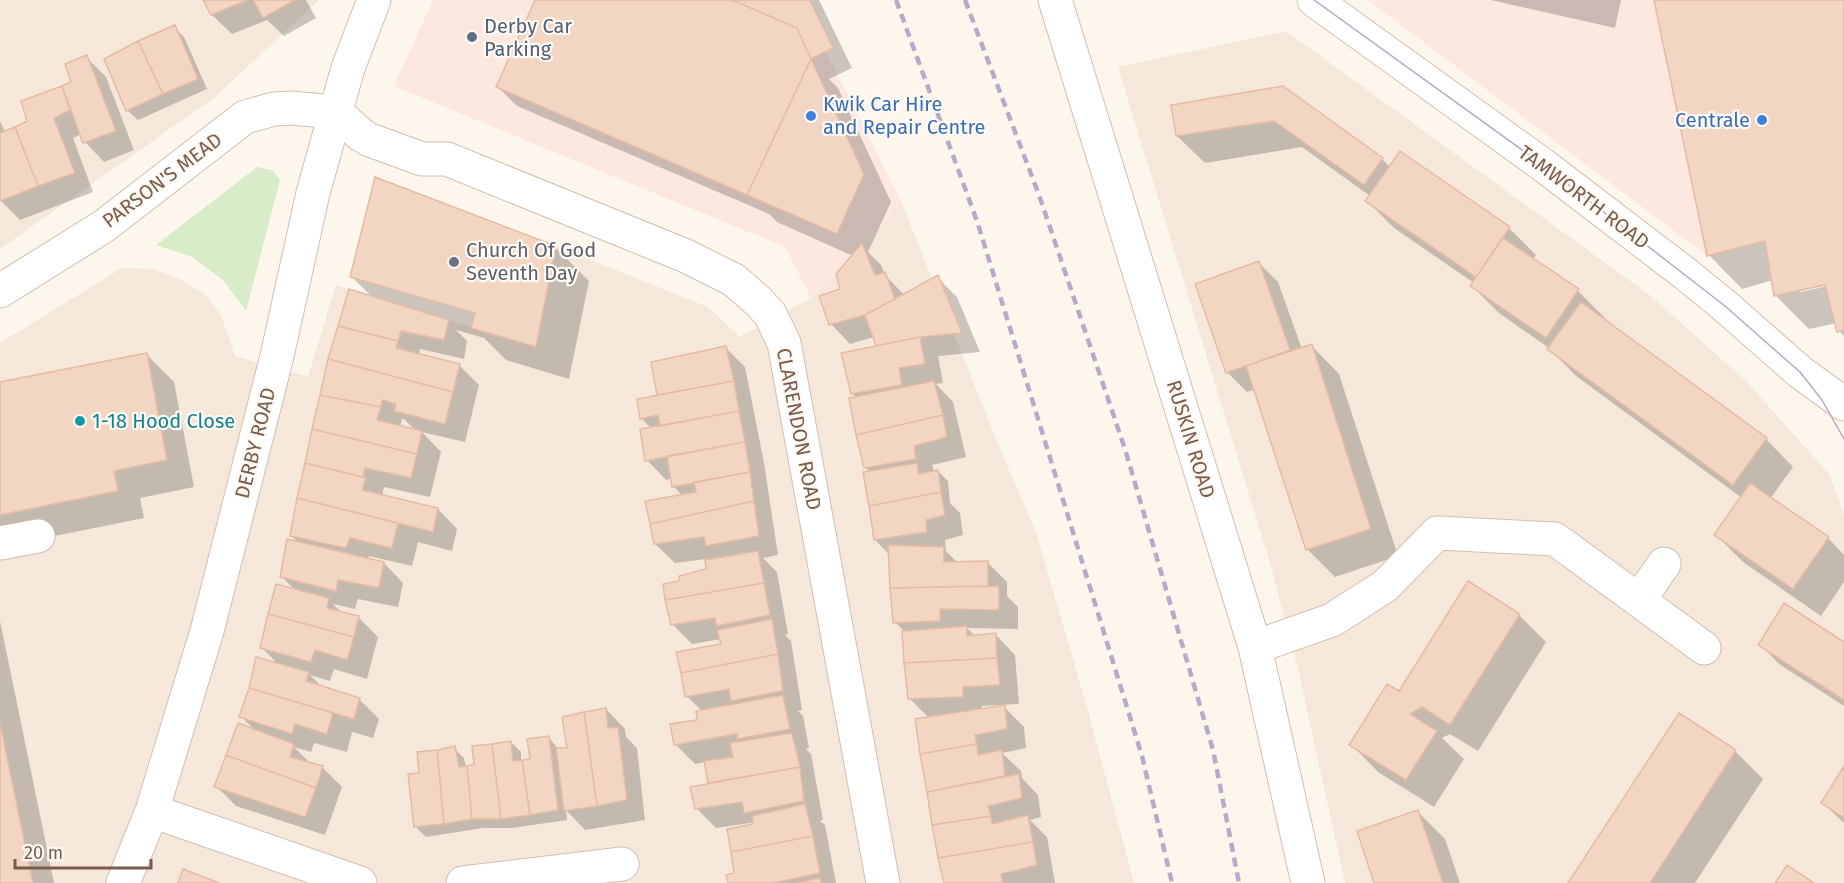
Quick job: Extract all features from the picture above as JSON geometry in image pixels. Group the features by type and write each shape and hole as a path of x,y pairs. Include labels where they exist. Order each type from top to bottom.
{"street":[{"name":"DERBY ROAD","path":"123,883 152,811 207,632 277,356 313,193 348,68 374,0"},
{"name":"RUSKIN ROAD","path":"1055,0 1255,646 1308,883"},
{"name":"TAMWORTH ROAD","path":"1314,0 1543,165 1669,261 1725,306 1800,372 1844,404"},
{"name":"PARSON'S MEAD","path":"0,291 104,226 245,117 274,109 290,108 336,112"},
{"name":"CLARENDON ROAD","path":"336,112 361,135 370,140 422,159 447,159 686,256 734,280 770,314 784,343 883,883"},
{"path":"1255,646 1332,620 1385,586 1437,533 1555,539 1704,648"},
{"path":"0,543 38,536"},
{"path":"1639,600 1664,564"},
{"path":"152,811 360,883"},
{"path":"463,883 622,864"}],"shaded area":[{"path":"0,0 319,0 215,97 0,249"},
{"path":"433,0 810,0 833,48 826,52 901,201 861,252 811,298 785,247 394,86"},
{"path":"1368,0 1844,0 1844,330 1837,332 1825,286 1774,296 1765,241 1707,256"},
{"path":"1286,31 1651,296 1747,382 1829,474 1844,514 1844,883 1345,883 1299,673 1270,563 1118,67"},
{"path":"901,201 1002,454 1036,532 1088,711 1134,883 0,883 0,343 122,268 154,269 179,279 205,294 221,315 235,356 308,377 336,285 536,347 556,246 708,307 740,337 811,298 861,252"}],"green space":[{"path":"257,167 272,170 280,180 246,311 223,280 192,257 156,245"}],"building":[{"path":"203,0 248,0 211,15"},
{"path":"253,0 295,0 263,18"},
{"path":"535,0 732,0 797,28 811,59 747,195 496,87"},
{"path":"732,0 810,0 833,48 811,59 797,28"},
{"name":"Centrale","path":"1654,0 1844,0 1844,330 1837,332 1825,285 1774,296 1765,241 1707,256"},
{"path":"175,25 198,79 163,94 138,41"},
{"path":"138,41 163,94 126,111 104,59"},
{"path":"87,55 116,131 83,143 62,86 71,82 65,64"},
{"name":"Kwik Car Hire and Repair Centre","path":"811,59 864,174 837,234 747,195"},
{"path":"62,86 70,110 54,118 75,173 38,186 15,127 27,121 21,101"},
{"path":"1283,86 1383,158 1364,185 1274,121 1176,136 1171,105"},
{"path":"15,127 38,186 0,201 0,133"},
{"path":"1400,151 1510,227 1476,277 1365,201"},
{"name":"Church Of God Seventh Day","path":"375,177 556,246 536,347 471,328 475,313 350,277"},
{"path":"1503,238 1579,289 1546,338 1470,286"},
{"path":"862,243 875,275 885,272 895,299 865,315 829,325 819,296 840,289 836,274"},
{"path":"1259,261 1290,350 1226,373 1195,284"},
{"path":"938,275 962,333 920,337 876,346 865,315"},
{"path":"349,289 449,320 444,340 401,331 398,341 338,326"},
{"path":"1581,302 1767,438 1733,485 1547,349"},
{"path":"338,326 398,341 396,348 460,364 453,392 328,359"},
{"path":"920,337 925,364 899,368 902,385 851,394 841,353"},
{"path":"1312,344 1371,529 1306,550 1246,366"},
{"path":"726,346 734,381 657,395 651,362"},
{"name":"1-18 Hood Close","path":"147,353 167,460 114,471 118,491 0,515 0,382"},
{"path":"328,359 453,392 445,424 394,411 396,404 382,400 381,407 320,395"},
{"path":"734,381 739,411 660,426 658,415 640,419 637,399"},
{"path":"934,381 943,415 856,435 849,398"},
{"path":"320,395 381,407 377,420 422,431 417,454 312,429"},
{"path":"739,411 745,442 645,461 640,429"},
{"path":"943,415 947,437 914,446 916,459 864,468 856,435"},
{"path":"312,429 417,454 411,478 365,468 363,477 305,463"},
{"path":"745,442 750,472 672,487 667,456"},
{"path":"305,463 366,478 362,490 438,508 433,532 297,498"},
{"path":"917,463 919,474 938,470 941,492 869,506 863,472"},
{"path":"750,472 754,501 650,524 645,501 696,492 694,482"},
{"path":"1750,483 1829,537 1793,589 1714,535"},
{"path":"941,492 945,515 926,520 927,532 874,540 869,506"},
{"path":"297,498 398,523 392,548 350,538 346,548 290,536"},
{"path":"754,501 759,536 706,546 704,537 654,544 650,524"},
{"path":"287,539 384,562 379,588 338,580 336,591 280,577"},
{"path":"888,545 944,547 944,562 988,561 988,586 890,588"},
{"path":"758,551 764,583 665,600 663,584 679,581 679,576 706,569 705,560"},
{"path":"1468,581 1520,614 1450,725 1422,707 1410,714 1437,731 1406,780 1349,745 1387,684 1399,691"},
{"path":"764,583 770,615 717,626 715,618 671,625 665,600"},
{"path":"276,584 329,598 327,608 359,616 354,637 268,614"},
{"path":"999,586 999,610 940,609 940,621 893,623 890,588"},
{"path":"1784,603 1844,642 1844,700 1758,645"},
{"path":"268,614 354,637 347,660 315,650 311,662 260,648"},
{"path":"772,619 778,654 681,673 676,652 721,644 717,630"},
{"path":"967,626 967,636 996,633 997,658 904,663 902,631"},
{"path":"778,654 783,691 731,701 729,689 685,697 681,673"},
{"path":"256,657 309,672 306,681 360,698 354,719 249,688"},
{"path":"997,658 1000,685 963,687 963,697 908,699 904,663"},
{"path":"249,688 333,713 327,734 295,724 292,734 239,717"},
{"path":"783,695 790,729 737,739 737,734 674,745 670,724 697,720 696,711"},
{"path":"1005,705 1007,729 975,735 977,744 920,754 915,719"},
{"path":"606,708 608,728 618,727 627,800 597,806 584,712"},
{"path":"584,712 597,806 564,811 556,748 567,748 562,717"},
{"path":"1679,713 1736,750 1650,883 1568,883"},
{"path":"0,723 33,883 0,883"},
{"path":"238,723 294,744 290,757 323,766 316,788 226,755"},
{"path":"792,733 800,767 708,783 704,761 733,757 730,743"},
{"path":"549,736 558,810 530,815 522,760 530,759 527,739"},
{"path":"511,741 513,761 522,760 530,815 501,819 492,744"},
{"path":"492,744 501,819 472,819 467,766 474,764 472,746"},
{"path":"977,744 978,755 1002,750 1005,776 927,792 920,754"},
{"path":"455,746 459,767 467,766 472,819 444,824 437,750"},
{"path":"437,750 444,824 414,827 408,774 419,773 417,752"},
{"path":"226,755 316,788 305,817 214,787"},
{"path":"1844,766 1844,818 1821,803"},
{"path":"800,767 804,801 744,813 742,802 695,809 690,787"},
{"path":"1019,774 1022,798 988,806 991,816 932,825 927,792"},
{"path":"805,804 813,836 731,852 727,829 753,824 752,816"},
{"path":"1418,810 1443,883 1374,883 1357,831"},
{"path":"1028,815 1033,842 938,858 932,825 991,816 992,824"},
{"path":"813,836 820,873 773,883 728,883 726,875 734,873 731,852"},
{"path":"1033,842 1037,865 1001,874 1003,883 944,883 938,858"},
{"path":"1787,865 1814,883 1775,883"},
{"path":"183,869 219,883 178,883"},
{"path":"820,878 821,883 795,883"}],"tram line":[{"path":"1314,0 1543,165 1725,306 1800,372 1822,400 1844,439"}],"railway":[{"path":"896,0 977,221 1142,756 1172,883"},
{"path":"965,0 1039,195 1125,449 1213,750 1239,883"}],"place":[{"name":"Derby Car Parking","path":"472,37"},
{"name":"Kwik Car Hire and Repair Centre","path":"811,116"},
{"name":"Centrale","path":"1762,120"},
{"name":"Church Of God Seventh Day","path":"454,262"},
{"name":"1-18 Hood Close","path":"80,421"}]}
